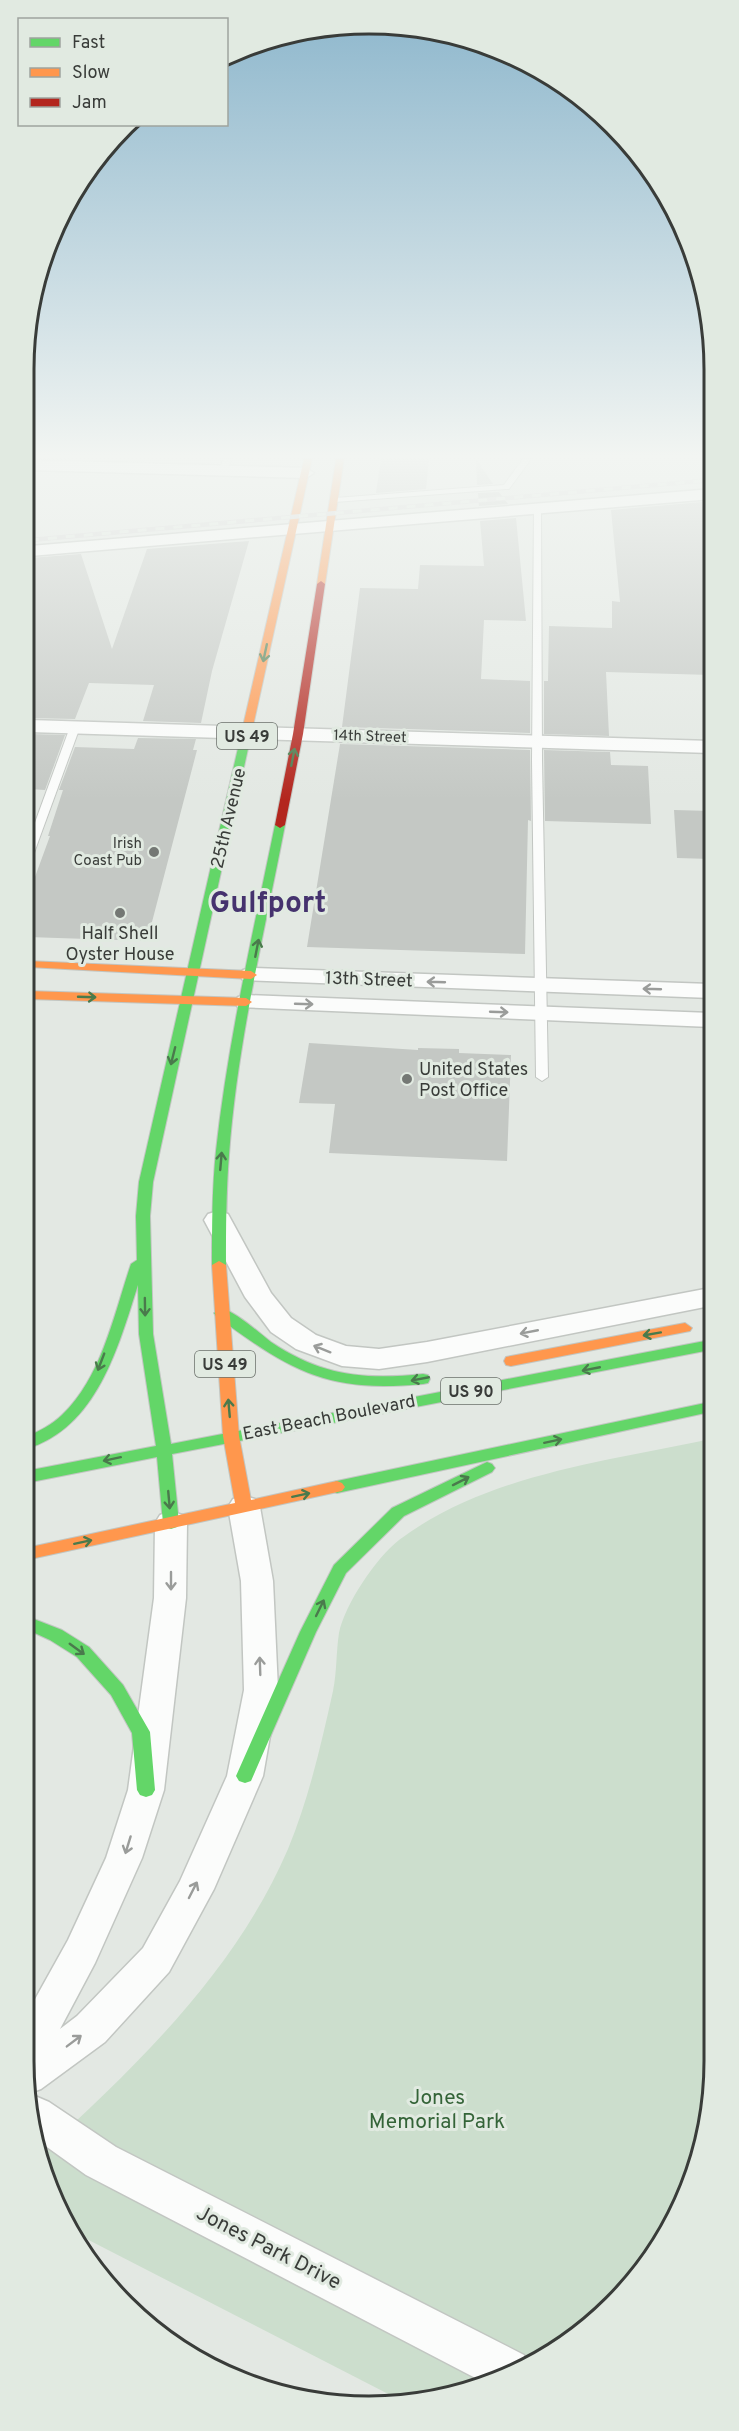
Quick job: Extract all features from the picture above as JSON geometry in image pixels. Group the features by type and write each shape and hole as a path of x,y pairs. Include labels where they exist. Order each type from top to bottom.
{"main road":[{"name":"25th Avenue","path":"144,1248 143,1216 146,1182 283,572"},
{"name":"US 49","path":"244,1507 231,1436 221,1313 217,1219 224,1119 297,734 324,572"},
{"name":"13th Street","path":"34,964 251,975"},
{"name":"13th Street","path":"34,995 246,1002"},
{"name":"US 49","path":"144,1248 146,1334 164,1448 171,1523"},
{"path":"34,1440 48,1433 73,1413 96,1373 144,1248"},
{"path":"221,1313 266,1347 304,1369 334,1381 366,1386 433,1377"},
{"path":"492,1365 699,1325"},
{"name":"East Beach Boulevard","path":"231,1436 704,1347"},
{"path":"34,1552 704,1408"},
{"name":"US 90","path":"34,1475 231,1436"},
{"path":"245,1776 308,1632 339,1569 358,1548 398,1512 529,1447"},
{"path":"34,1625 56,1635 83,1653 117,1690 141,1732 146,1790"}],"street":[{"name":"14th Street","path":"34,726 704,747"},
{"name":"13th Street","path":"251,975 704,991"},
{"name":"13th Street","path":"246,1002 704,1020"},
{"path":"217,1219 259,1296 281,1325 306,1342 342,1356 379,1359 428,1352 704,1298"},
{"path":"34,2071 91,2029 156,1960 195,1889 245,1776 261,1690 257,1581 244,1507"},
{"path":"34,2039 82,1951 124,1858 146,1790 171,1598 171,1523"},
{"name":"Jones Park Drive","path":"40,2119 101,2161 503,2369"}],"lane":[{"path":"537,572 542,1077"},
{"path":"34,840 75,727"}],"green space":[{"name":"Jones Memorial Park","path":"704,1440 704,2083 698,2127 687,2169 660,2229 621,2282 590,2313 537,2352 498,2371 435,2390 392,2396 85,2238 60,2190 46,2149 148,2050 181,2014 241,1936 266,1894 288,1849 314,1771 333,1691 342,1621 371,1570 399,1540 433,1518 470,1500 508,1485 589,1464"}],"building":[{"path":"34,572 87,572 112,649 139,572 240,572 212,671 201,723 143,721 154,685 89,683 75,719 34,718"},
{"path":"419,572 521,572 526,621 484,620 481,679 530,681 530,733 342,727 360,588 418,589"},
{"path":"617,572 704,572 704,675 606,672 609,736 544,734 544,681 548,681 549,626 612,628 612,601 620,602"},
{"path":"34,734 65,735 45,790 34,789"},
{"path":"138,738 196,739 193,750 197,750 147,941 34,937 34,880 63,790 59,790 75,747 134,749"},
{"path":"340,744 530,750 531,821 528,820 525,954 307,947"},
{"path":"544,750 610,752 611,765 648,766 651,824 545,821"},
{"path":"674,810 704,811 704,859 677,858"},
{"name":"United States Post Office","path":"309,1043 418,1050 418,1048 459,1049 459,1053 511,1055 507,1161 329,1153 335,1104 299,1103"}],"traffic: fast":[{"path":"171,1523 164,1448 146,1334 143,1216 146,1182 246,735"},
{"path":"219,1265 222,1154 229,1099 247,989 280,825"},
{"path":"34,1440 69,1417 93,1385 111,1345 138,1264"},
{"path":"221,1313 270,1348 314,1371 362,1382 423,1379"},
{"path":"34,1475 704,1346"},
{"path":"337,1487 704,1408"},
{"path":"245,1776 308,1632 340,1569 398,1512 487,1468"},
{"path":"34,1625 56,1635 83,1652 117,1690 141,1732 146,1790"}],"traffic: slow":[{"path":"246,735 283,572"},
{"path":"321,584 323,572"},
{"path":"34,964 251,975"},
{"path":"34,995 246,1002"},
{"path":"219,1265 231,1436 244,1507"},
{"path":"511,1361 685,1328"},
{"path":"34,1552 337,1487"}],"traffic: jam":[{"path":"280,825 298,734 321,584"}],"place":[{"name":"Irish Coast Pub","path":"154,852"},
{"name":"Half Shell Oyster House","path":"120,913"},
{"name":"United States Post Office","path":"407,1079"}],"district":[{"name":"Gulfport","path":"268,902"}]}
